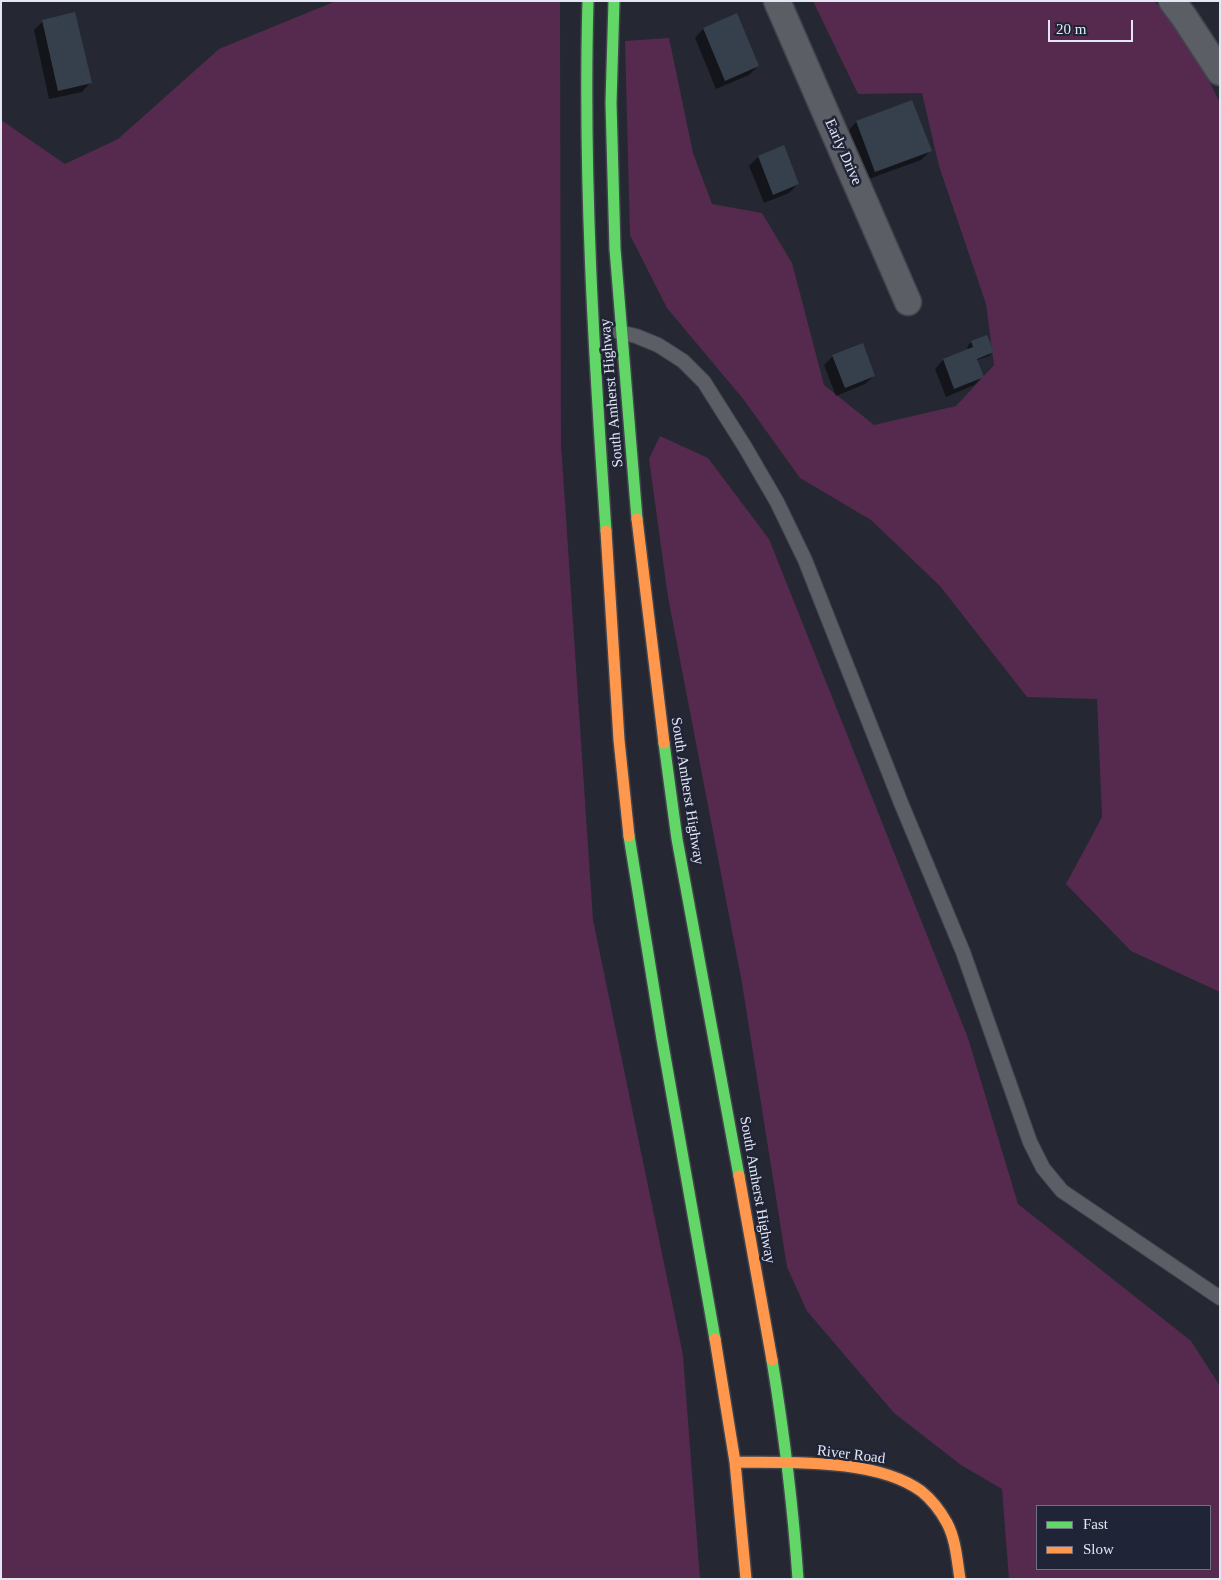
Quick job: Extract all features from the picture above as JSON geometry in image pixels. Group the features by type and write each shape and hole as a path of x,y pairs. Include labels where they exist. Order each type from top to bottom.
{"main road":[{"name":"South Amherst Highway","path":"588,1 586,70 588,201 602,477 619,740 632,860 721,1371 735,1462 746,1579"},
{"name":"South Amherst Highway","path":"614,1 611,103 615,248 638,529 652,653 677,839 764,1313 788,1464 798,1579"},
{"name":"River Road","path":"735,1462 838,1466 881,1472 903,1480 921,1490 948,1525 960,1579"}],"street":[{"name":"Early Drive","path":"777,1 908,302"},
{"path":"1172,1 1184,16 1220,72"}],"lane":[{"path":"595,330 636,336 658,344 683,360 704,382 777,502 805,560 897,794 962,952 1030,1142 1043,1168 1062,1191 1220,1298"}],"shaded area":[{"path":"336,1 560,1 561,444 593,920 683,1355 700,1579 1,1579 1,120 65,164 118,139 219,49"},
{"path":"813,1 1154,1 1183,36 1220,103 1220,992 1131,951 1066,884 1102,817 1097,699 1027,697 940,586 871,520 800,478 744,400 667,308 630,235 625,41 669,38 693,153 712,204 762,213 792,263 824,385 874,425 956,406 994,365 986,304 939,166 922,93 858,94"},
{"path":"660,436 708,458 769,539 968,1038 1018,1204 1191,1341 1220,1386 1220,1579 1009,1579 1002,1489 961,1465 894,1413 807,1311 787,1267 742,983 668,597 649,459"}],"building":[{"path":"75,12 92,83 58,91 42,20"},
{"path":"737,13 759,66 725,81 703,28"},
{"path":"912,100 932,151 875,172 856,121"},
{"path":"784,145 799,184 773,195 758,156"},
{"path":"987,335 994,352 977,359 984,377 954,389 943,359 973,347 971,341"},
{"path":"863,343 875,376 845,388 832,355"}],"traffic: fast":[{"path":"588,1 588,200 597,399 606,531"},
{"path":"614,1 611,103 615,249 637,519"},
{"path":"664,743 677,839 739,1176"},
{"path":"629,836 662,1039 715,1339"},
{"path":"772,1360 788,1470 798,1579"}],"traffic: slow":[{"path":"637,519 664,743"},
{"path":"606,531 619,740 629,836"},
{"path":"739,1176 772,1360"},
{"path":"715,1339 735,1462 746,1579"},
{"path":"735,1462 831,1464 880,1473 902,1480 925,1494 945,1519 954,1543 960,1579"}]}
